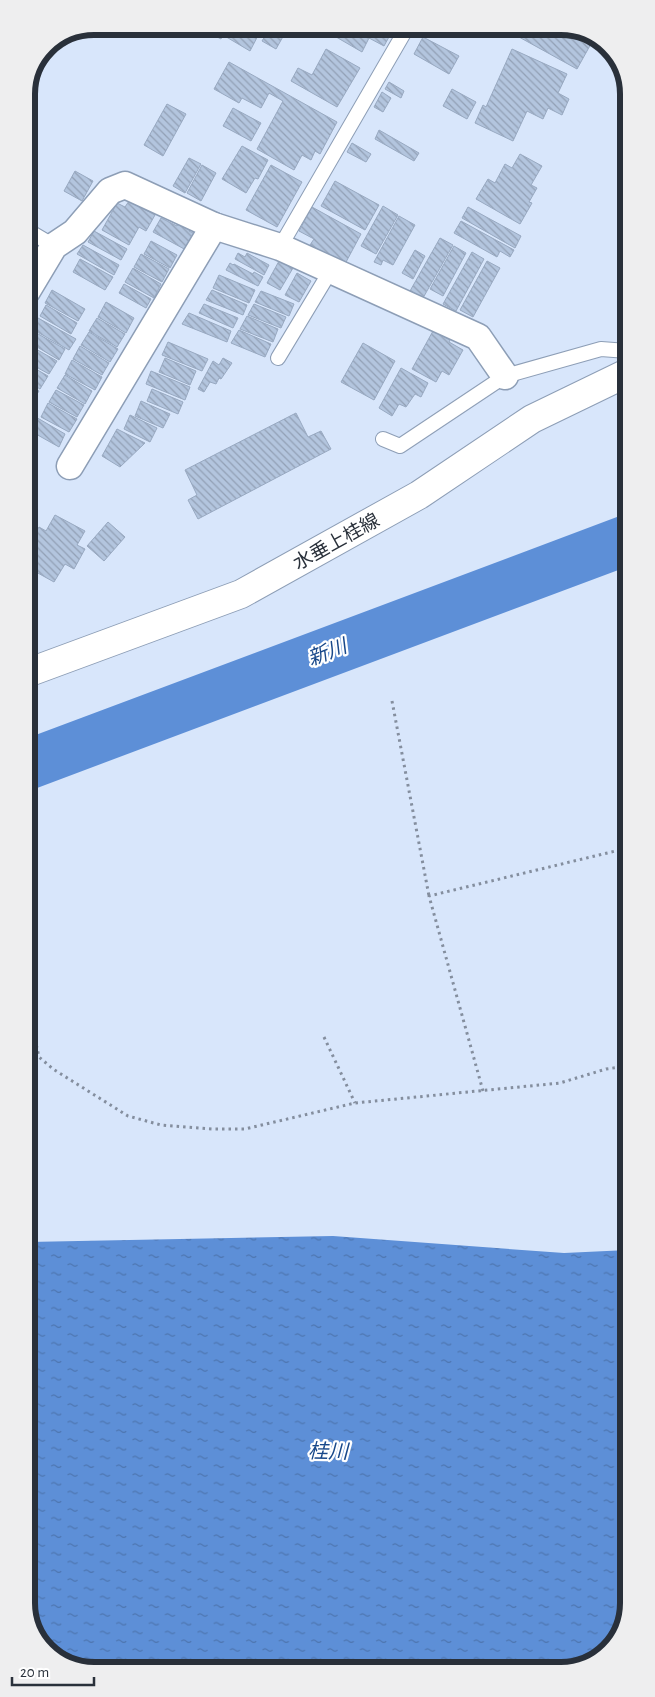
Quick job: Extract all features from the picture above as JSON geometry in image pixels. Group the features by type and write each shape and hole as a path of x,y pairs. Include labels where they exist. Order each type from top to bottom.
{"main road":[{"name":"水垂上桂線","path":"35,671 241,594 418,495 532,419 620,376"}],"street":[{"path":"35,278 54,246 75,232 110,190 126,185 214,226 280,247 478,337 505,376"},
{"path":"70,466 214,226"}],"lane":[{"path":"280,247 403,35"},
{"path":"35,235 54,246"},
{"path":"278,358 330,270"},
{"path":"383,439 400,446 505,376 601,349 620,350"}],"path":[{"path":"392,701 429,896 483,1092"},
{"path":"429,896 620,850"},
{"path":"324,1037 355,1103"},
{"path":"35,1039 39,1058 53,1069 128,1116 161,1125 213,1129 245,1129 355,1103 560,1083 606,1069 620,1067"}],"water":[{"name":"桂川","path":"333,1236 564,1253 620,1250 620,1604 617,1622 608,1639 594,1652 584,1658 562,1662 90,1662 71,1658 64,1654 43,1633 37,1619 35,1604 35,1242"}],"building":[{"path":"213,35 223,35 221,39"},
{"path":"223,35 258,35 250,51"},
{"path":"266,35 284,35 276,49 262,41"},
{"path":"333,35 390,35 384,46 369,38 362,52"},
{"path":"520,35 565,35 580,38 591,43 577,69 519,37"},
{"path":"423,37 459,56 449,74 414,54"},
{"path":"326,49 360,68 337,107 291,81 298,68 312,75"},
{"path":"512,49 567,74 558,93 569,99 562,115 548,108 543,119 527,111 513,141 475,123 483,105 486,107"},
{"path":"229,62 337,122 320,154 315,151 311,160 302,155 294,170 257,149 283,101 269,93 261,108 242,98 239,103 214,89"},
{"path":"389,82 404,91 401,98 385,89"},
{"path":"452,89 476,102 467,119 443,106"},
{"path":"382,92 391,98 383,112 374,107"},
{"path":"167,104 186,114 163,156 144,145"},
{"path":"233,108 261,123 251,141 223,126"},
{"path":"379,130 419,153 414,161 375,139"},
{"path":"352,143 371,154 366,162 347,152"},
{"path":"242,146 268,160 258,179 255,178 246,193 222,179"},
{"path":"520,154 542,166 531,185 537,188 529,202 532,203 520,224 476,199 488,179 495,183 505,164 512,168"},
{"path":"189,158 201,164 185,193 173,186"},
{"path":"202,165 216,173 201,201 187,193"},
{"path":"271,165 302,182 277,227 246,210"},
{"path":"75,171 93,181 82,201 64,191"},
{"path":"335,181 379,205 365,230 321,206"},
{"path":"129,201 155,215 146,231 139,227 129,245 102,230 117,203 125,207"},
{"path":"383,206 398,215 376,254 361,246"},
{"path":"312,207 361,234 345,264 310,245 314,239 299,231"},
{"path":"468,207 521,236 515,248 462,218"},
{"path":"399,216 415,225 393,265 383,260 381,265 374,262"},
{"path":"161,218 177,226 181,218 193,225 189,231 195,234 186,250 153,232"},
{"path":"461,221 514,250 510,257 500,251 497,257 454,233"},
{"path":"94,231 127,249 121,260 88,242"},
{"path":"440,238 453,245 423,298 410,291"},
{"path":"151,241 177,255 170,268 144,254"},
{"path":"83,245 119,265 114,275 77,254"},
{"path":"454,246 466,253 443,296 430,289"},
{"path":"415,250 425,256 413,279 402,273"},
{"path":"472,252 484,259 456,311 443,304"},
{"path":"238,253 245,257 247,253 269,265 264,275 235,259"},
{"path":"141,254 169,269 162,282 134,267"},
{"path":"80,259 113,277 105,290 73,272"},
{"path":"279,261 293,268 280,290 267,283"},
{"path":"487,261 500,268 473,317 460,310"},
{"path":"230,263 263,277 258,286 226,270"},
{"path":"133,268 161,284 154,298 125,282"},
{"path":"297,273 311,281 299,302 285,295"},
{"path":"219,275 255,290 249,303 213,288"},
{"path":"124,284 151,299 146,308 119,293"},
{"path":"52,290 85,309 78,321 45,303"},
{"path":"212,290 247,305 243,315 206,300"},
{"path":"261,291 294,304 289,316 255,302"},
{"path":"106,302 134,318 126,333 98,317"},
{"path":"204,304 238,318 233,328 199,313"},
{"path":"254,304 286,317 281,328 248,315"},
{"path":"46,305 77,323 71,334 40,316"},
{"path":"189,313 231,331 227,342 182,324"},
{"path":"247,316 278,329 273,342 240,329"},
{"path":"38,318 76,339 69,350 35,331 35,324"},
{"path":"97,318 125,334 117,347 89,331"},
{"path":"239,330 271,344 265,357 231,343"},
{"path":"433,331 463,350 449,375 442,371 436,382 412,369"},
{"path":"35,332 65,349 59,360 35,346"},
{"path":"89,332 118,349 110,362 81,345"},
{"path":"168,342 208,359 202,371 162,355"},
{"path":"363,343 395,361 374,400 341,382"},
{"path":"80,346 109,363 102,375 73,359"},
{"path":"35,349 57,361 49,374 35,366"},
{"path":"165,358 196,371 190,385 159,372"},
{"path":"223,358 232,363 221,379 219,378 216,384 210,382 204,392 198,389 213,361 219,365"},
{"path":"72,360 102,377 95,390 65,374"},
{"path":"401,368 428,383 421,397 415,394 406,407 399,404 392,416 379,408"},
{"path":"35,369 48,376 40,389 35,386"},
{"path":"151,371 190,387 185,400 146,384"},
{"path":"65,375 92,391 85,404 57,388"},
{"path":"35,389 39,391 35,397"},
{"path":"152,389 183,402 178,414 147,401"},
{"path":"56,390 84,405 77,417 49,402"},
{"path":"141,401 170,414 163,428 135,416"},
{"path":"48,403 77,419 69,432 41,417"},
{"path":"296,413 308,437 321,431 331,449 198,519 188,500 197,495 185,470"},
{"path":"130,415 157,428 150,442 124,429"},
{"path":"35,417 65,434 59,447 35,434"},
{"path":"117,429 145,443 120,467 102,456"},
{"path":"55,515 85,531 77,545 85,549 74,569 65,564 54,582 35,571 35,534 39,527 46,531"},
{"path":"108,522 125,537 104,561 87,546"}],"waterway":[{"name":"新川","path":"35,762 620,543"}]}
